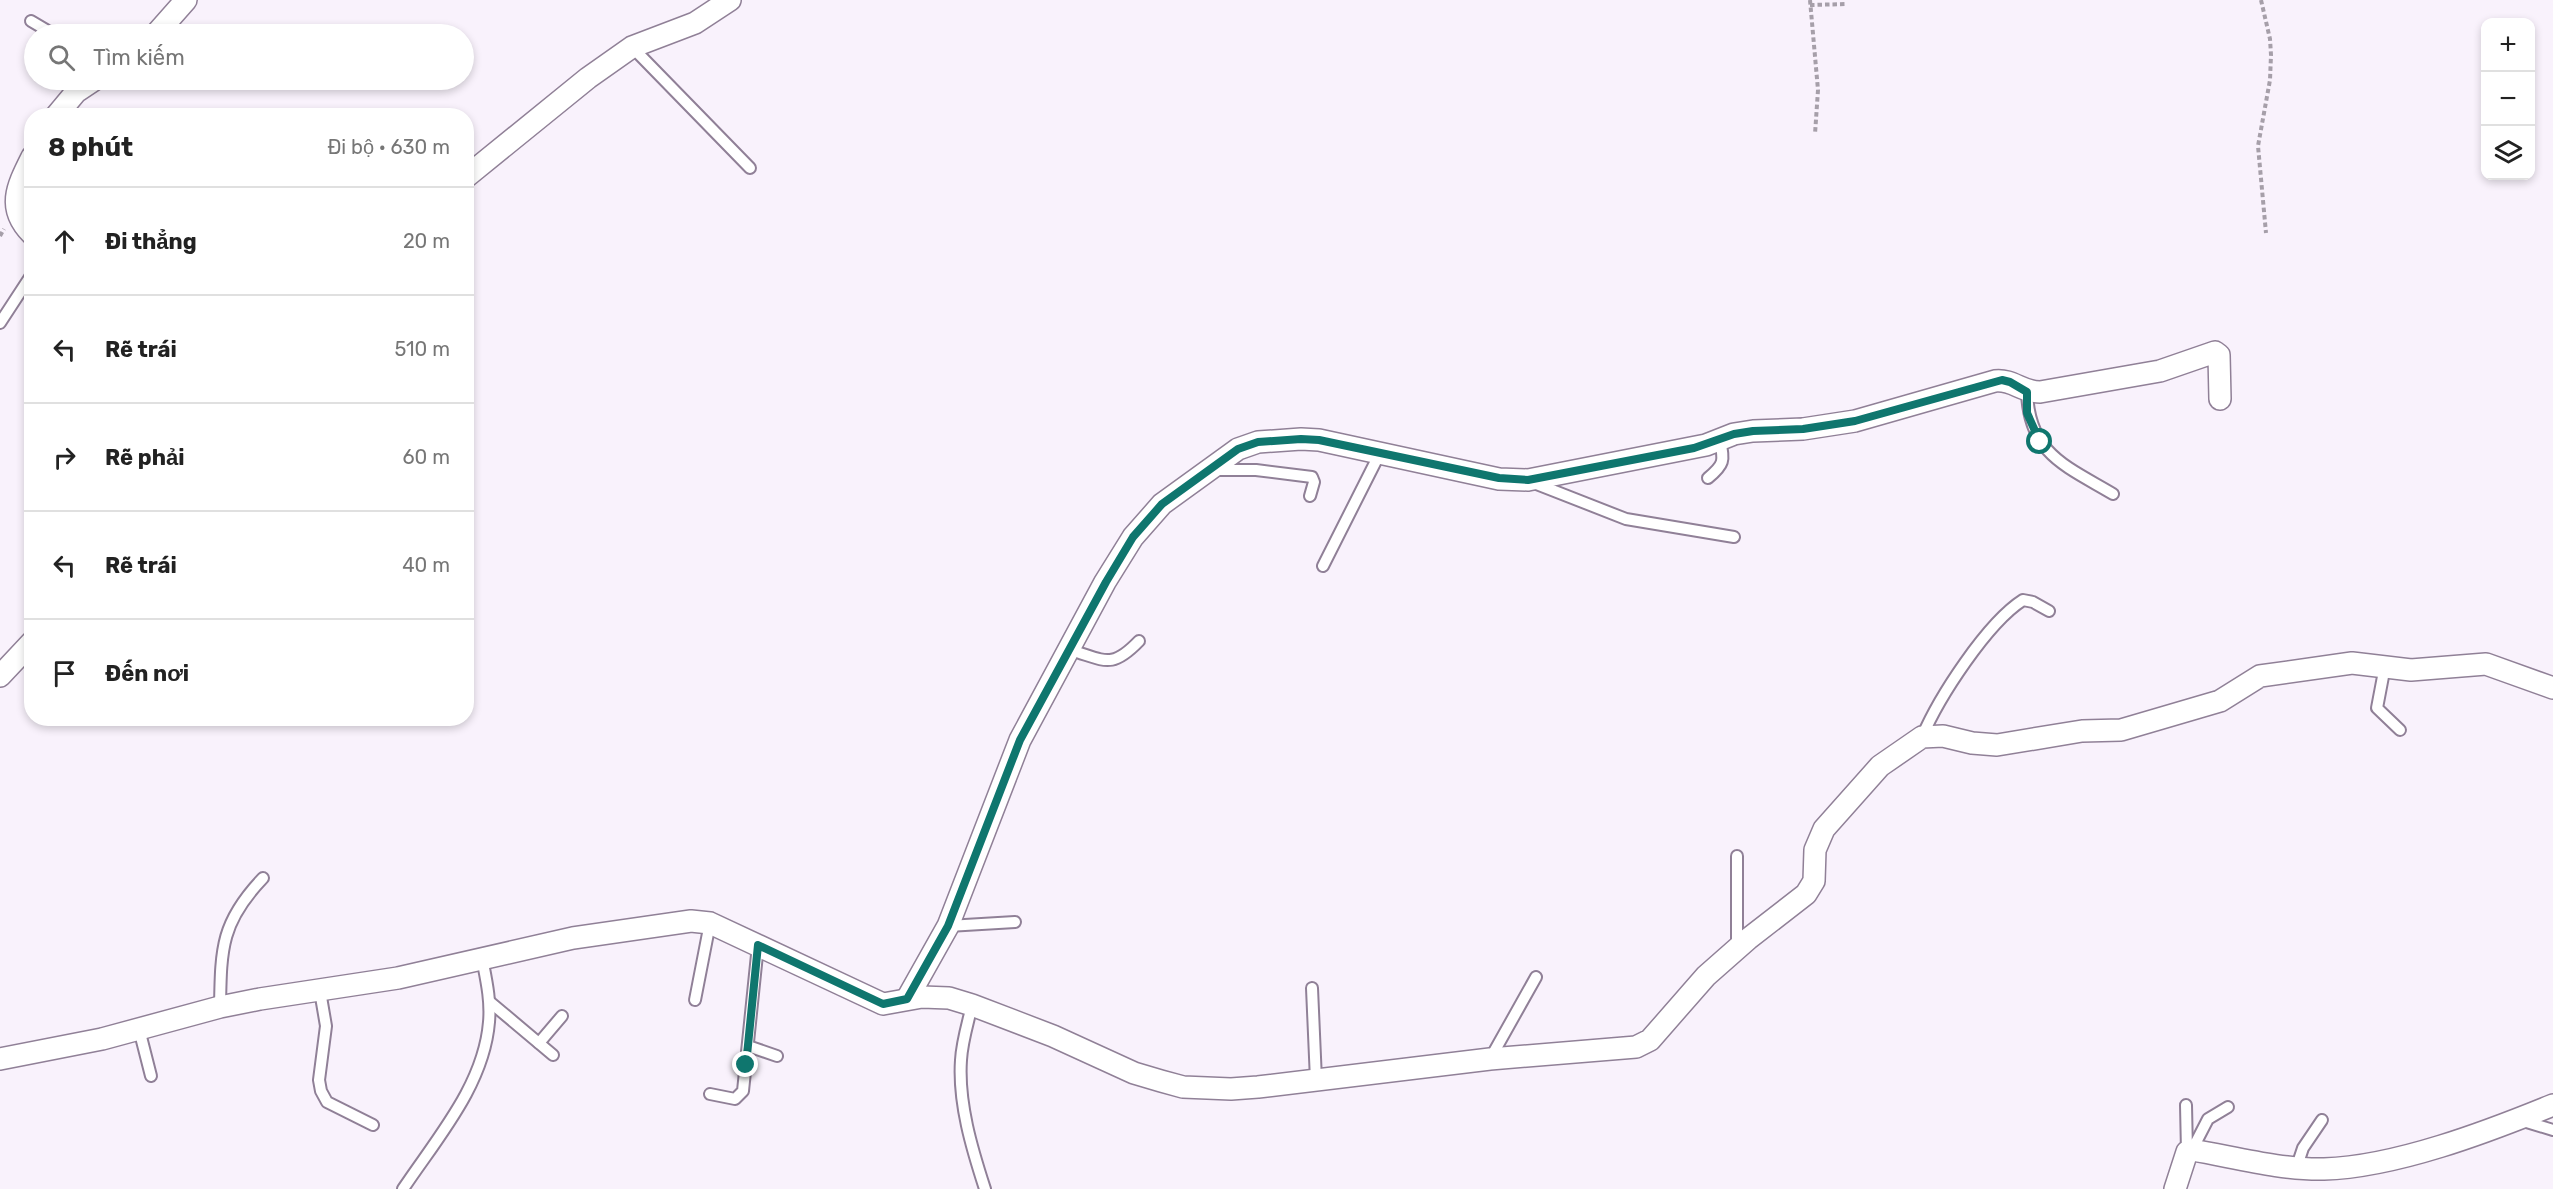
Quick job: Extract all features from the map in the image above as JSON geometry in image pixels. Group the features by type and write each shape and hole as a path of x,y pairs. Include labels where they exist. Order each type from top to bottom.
{"street":[{"path":"165,24 186,0"},
{"path":"474,171 588,78 632,47 695,23 729,0"},
{"path":"63,108 79,90"},
{"path":"24,177 15,210 18,219 24,225"},
{"path":"907,999 948,926 1020,740 1133,537 1162,504 1238,449 1258,442 1319,440 1499,478 1528,480 1700,446 1734,434 1803,429 1855,421 1995,381 2010,382 2027,392 2040,392 2160,371 2215,352 2219,355 2220,399"},
{"path":"0,676 24,650"},
{"path":"0,1059 139,1029 220,1007 398,978 573,938 676,921 710,923 883,1004 935,997 972,1005 1053,1036 1134,1073 1182,1087 1240,1088 1490,1059 1643,1045 1706,976 1806,894 1814,881 1815,850 1824,830 1880,766 1922,736 1943,736 1972,743 1997,745 2082,730 2121,730 2220,701 2260,676 2352,663 2410,670 2486,664 2553,688"},
{"path":"2175,1189 2189,1151 2322,1169 2382,1161 2470,1137 2553,1105"}],"lane":[{"path":"31,21 36,24"},
{"path":"632,47 750,168"},
{"path":"0,323 24,286"},
{"path":"2027,392 2027,413 2040,442 2058,462 2113,494"},
{"path":"1708,478 1720,468 1724,459 1720,440"},
{"path":"1323,566 1380,453"},
{"path":"1209,470 1256,470 1312,477 1314,482 1310,496"},
{"path":"1528,480 1626,519 1734,537"},
{"path":"1922,736 1939,700 1998,622 2023,600 2033,602 2049,611"},
{"path":"1070,650 1107,661 1119,659 1139,641"},
{"path":"2385,666 2377,708 2400,730"},
{"path":"1737,856 1737,949"},
{"path":"220,1007 224,942 231,920 242,902 263,878"},
{"path":"948,926 1015,922"},
{"path":"694,1000 710,923"},
{"path":"710,1094 735,1099 740,1096 744,1085 758,945"},
{"path":"403,1189 479,1070 487,1043 490,1002 482,958"},
{"path":"1490,1059 1536,977"},
{"path":"1312,988 1317,1080"},
{"path":"320,991 326,1026 319,1080 321,1091 327,1102 373,1125"},
{"path":"490,1002 553,1055"},
{"path":"972,1005 963,1039 962,1100 986,1189"},
{"path":"539,1043 562,1016"},
{"path":"139,1029 151,1076"},
{"path":"748,1046 777,1056"},
{"path":"2186,1105 2189,1151"},
{"path":"2189,1151 2208,1119 2228,1107"},
{"path":"2517,1119 2553,1130"},
{"path":"2297,1166 2303,1148 2322,1120"}],"path":[{"path":"2261,0 2270,39 2271,56 2270,80 2258,147 2266,233"},
{"path":"1815,134 1818,90 1810,2 1848,4"}],"route":[{"path":"746,1065 758,945 874,1001 883,1004 907,999 948,926 1020,740 1133,537 1162,504 1238,449 1258,442 1319,440 1499,478 1515,481 1528,480 1694,448 1734,434 1803,429 1855,421 2002,380 2027,392 2027,413 2040,442"}]}
